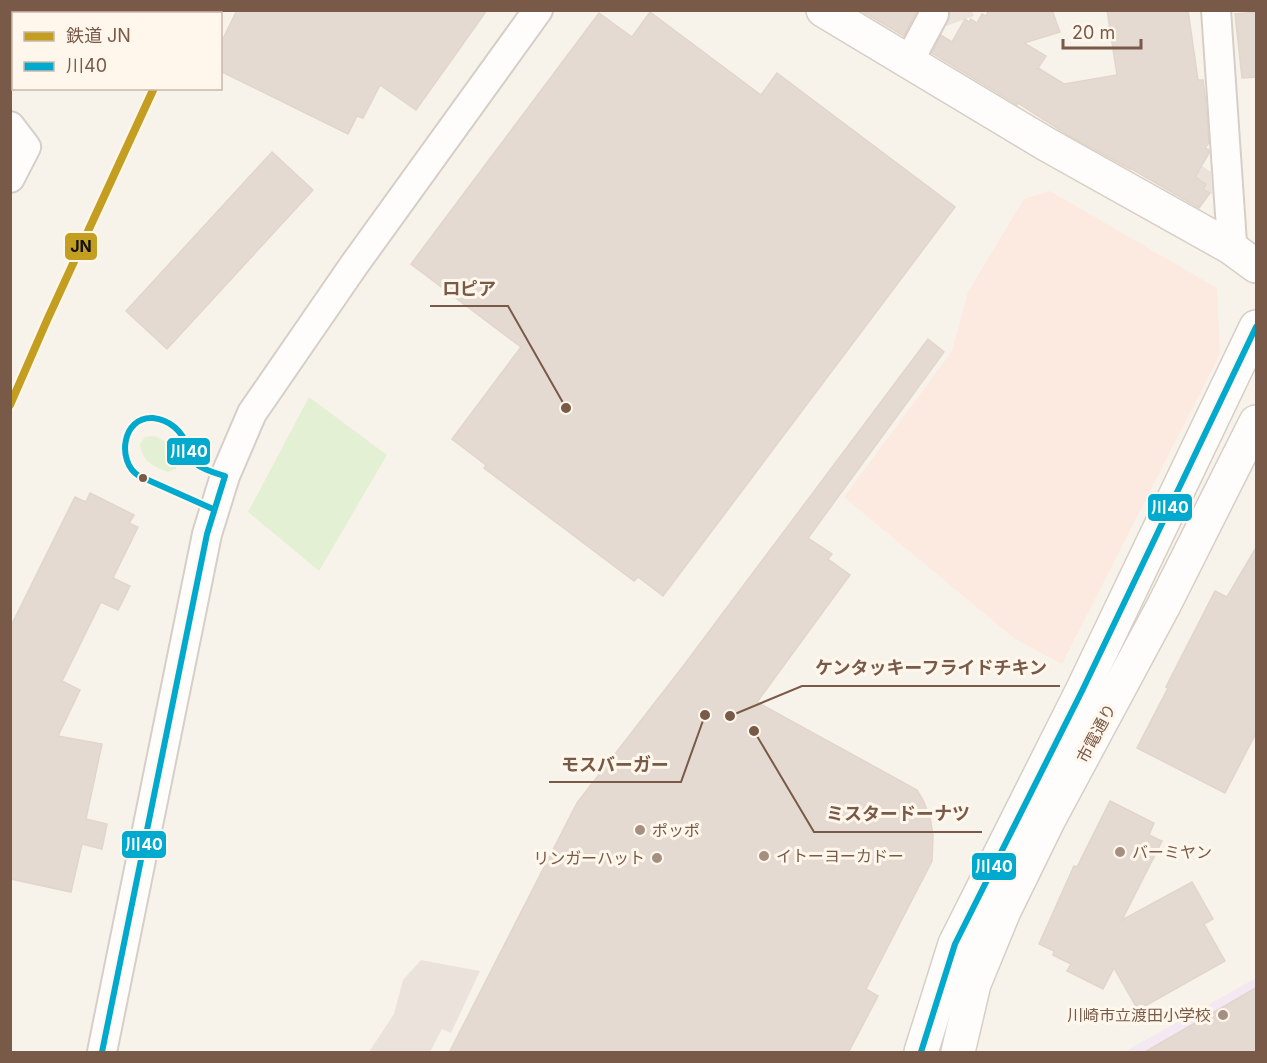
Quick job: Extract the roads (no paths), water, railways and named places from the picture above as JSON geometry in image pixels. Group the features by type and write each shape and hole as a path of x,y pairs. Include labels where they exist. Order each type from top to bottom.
{"street":[{"path":"102,1053 207,534 225,476 252,413 354,265 538,10"},
{"path":"823,10 1046,144 1230,247 1257,266"},
{"path":"909,61 934,10"},
{"path":"1216,10 1232,243 1230,247"},
{"path":"10,126 26,147 10,178"},
{"name":"市電通り","path":"921,1053 955,944 1082,691 1257,327"},
{"name":"市電通り","path":"958,1053 974,984 1004,910 1048,821 1164,605 1257,422"}],"rail line":[{"name":"JN","path":"10,405 153,90"}],"place":[{"name":"ロピア","path":"566,408"},
{"name":"モスバーガー","path":"705,715"},
{"name":"ケンタッキーフライドチキン","path":"730,716"},
{"name":"ミスタードーナツ","path":"754,731"},
{"name":"ポッポ","path":"640,830"},
{"name":"バーミヤン","path":"1120,852"},
{"name":"イトーヨーカドー","path":"764,856"},
{"name":"リンガーハット","path":"657,858"},
{"name":"川崎市立渡田小学校","path":"1223,1015"}]}
